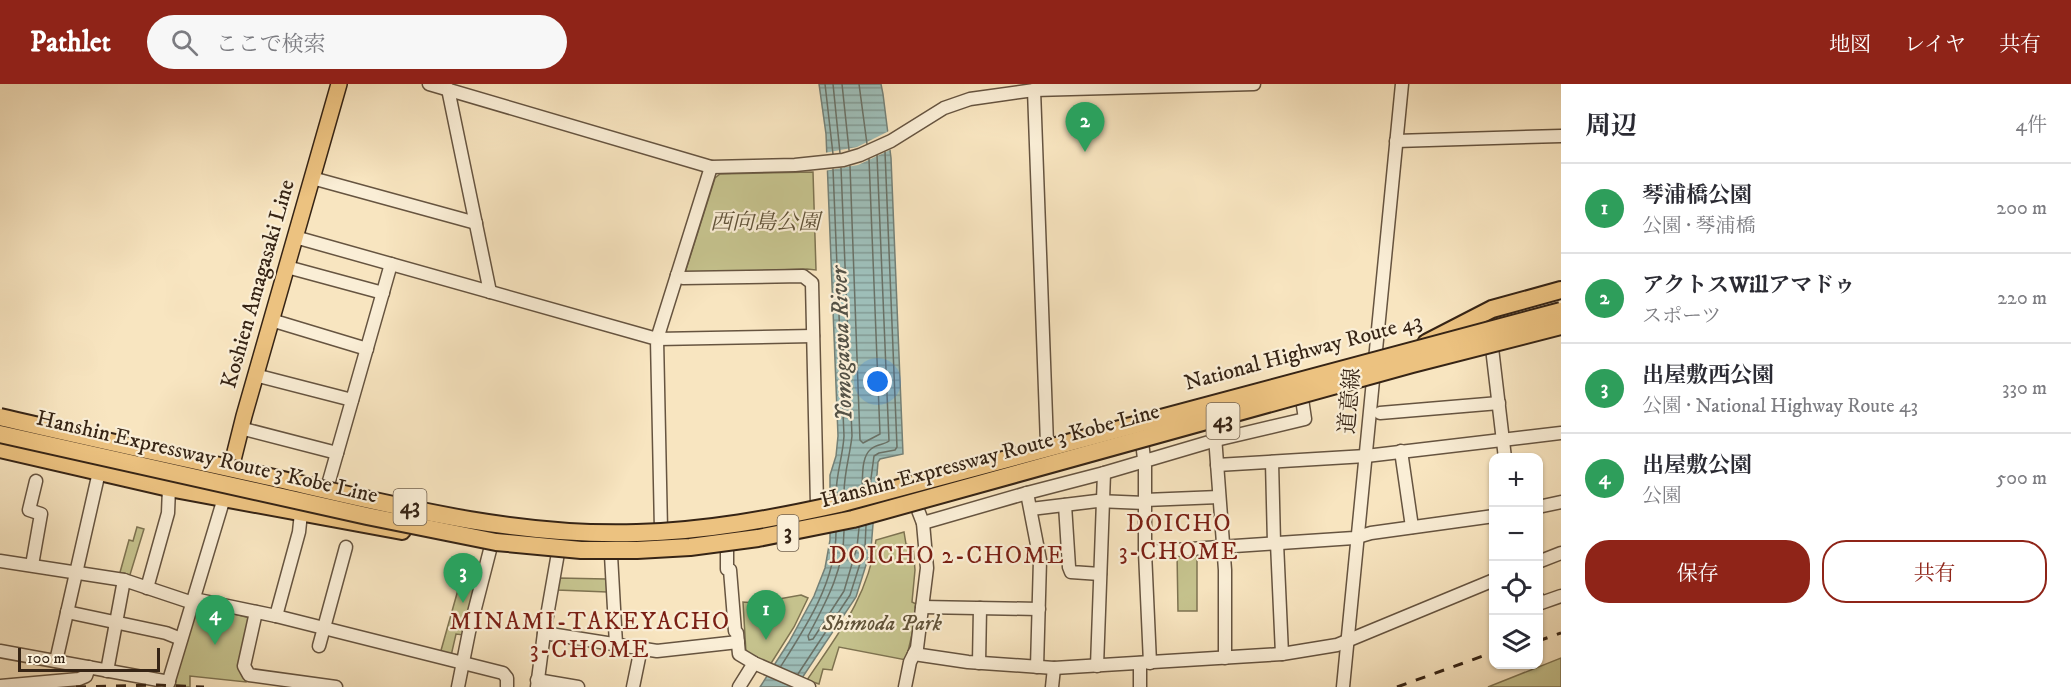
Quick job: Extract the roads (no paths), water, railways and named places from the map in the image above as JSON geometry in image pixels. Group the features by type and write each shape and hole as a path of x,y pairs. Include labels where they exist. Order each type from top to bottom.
{"highway":[{"path":"1426,342 1513,296 1561,280"},
{"path":"1492,309 1554,292"},
{"name":"National Highway Route 43","path":"0,416 449,515 546,528 602,531 661,530 758,517 821,504 1426,342 1561,309"},
{"name":"Hanshin Expressway Route 3 Kobe Line","path":"0,416 452,517 575,532 636,533 691,530 769,519 839,504 1561,309"},
{"name":"National Highway Route 43","path":"0,449 170,488 491,546 558,553 611,555 727,548 819,532 1142,442 1215,432 1302,399 1561,328"},
{"name":"Hanshin Expressway Route 3 Kobe Line","path":"0,434 356,514 496,542 581,550 690,547 778,535 853,519 1412,364 1561,328"}],"main road":[{"name":"Koshien Amagasaki Line","path":"224,498 240,428 339,84"}],"street":[{"path":"429,84 711,167 824,162 860,155 891,141 944,108 970,99 1034,90 1254,84"},
{"name":"道意線","path":"1343,687 1402,84"},
{"path":"448,89 490,292"},
{"path":"1034,90 1047,444"},
{"path":"1396,141 1561,136"},
{"path":"661,530 657,339 711,167"},
{"path":"312,178 476,223"},
{"path":"295,237 657,339 813,336"},
{"path":"327,488 391,264"},
{"path":"286,267 383,292"},
{"path":"677,275 683,278 803,276 812,282 821,504"},
{"path":"271,320 367,349"},
{"path":"1492,348 1504,453"},
{"path":"255,375 352,400"},
{"path":"1380,413 1499,402"},
{"path":"240,428 337,453"},
{"path":"923,523 1144,461 1215,432 1223,546 1225,658"},
{"path":"1218,465 1366,456 1561,433"},
{"path":"1140,687 1145,663 1145,501 1142,442"},
{"path":"1401,451 1412,527"},
{"path":"1272,462 1267,514 1276,543 1282,654"},
{"path":"56,661 99,472"},
{"path":"1097,666 1104,473"},
{"path":"32,565 41,514 29,510 36,481"},
{"path":"147,588 168,513 170,488"},
{"path":"1027,493 1040,560 1037,667"},
{"path":"1031,509 1097,501 1103,503 1219,497"},
{"path":"0,651 168,684 224,498"},
{"path":"1543,506 1561,502"},
{"path":"905,687 910,662 917,648 927,568 923,523 916,505"},
{"path":"1065,505 1071,572 1100,574"},
{"path":"276,616 299,532 301,513"},
{"path":"1145,552 1354,538 1358,535 1489,517"},
{"path":"458,687 491,546"},
{"path":"319,646 346,547"},
{"path":"727,548 727,569 730,570 739,654 805,685"},
{"path":"558,553 537,683 578,687"},
{"path":"1542,561 1561,554"},
{"path":"611,555 616,644"},
{"path":"0,561 124,580 193,601 276,616 503,673 507,678 507,687"},
{"path":"107,671 124,580"},
{"path":"914,654 979,663 1054,668 1282,654 1337,645 1489,582"},
{"path":"1543,602 1561,596"},
{"path":"922,607 1039,609"},
{"path":"979,663 980,608"},
{"path":"67,612 166,633 181,639"},
{"path":"256,612 244,666 249,675 336,687"},
{"path":"544,633 657,651 738,642"},
{"path":"633,687 642,648"},
{"path":"739,687 754,663"},
{"path":"0,686 79,679 86,676 89,668"},
{"path":"1052,687 1054,668"}],"water":[{"name":"Yomogawa River","path":"819,84 881,84 891,158 903,454 880,459 878,462 871,549 856,597 796,687 760,687 789,642 814,596 825,568 830,540 830,475 836,456 838,436 826,134"}],"railway":[{"path":"1543,639 1561,633"},
{"path":"1397,687 1489,654"},
{"path":"76,687 157,685 204,687"}],"place":[{"name":"アクトスWillアマドゥ","path":"1085,152"},
{"name":"出屋敷西公園","path":"463,603"},
{"name":"琴浦橋公園","path":"766,640"},
{"name":"出屋敷公園","path":"215,645"}],"district":[{"name":"DOICHO 3-CHOME","path":"1179,538"},
{"name":"DOICHO 2-CHOME","path":"947,556"},
{"name":"MINAMI-TAKEYACHO 3-CHOME","path":"590,636"}],"park label":[{"name":"西向島公園","path":"765,222"},
{"name":"Shimoda Park","path":"882,623"}]}
